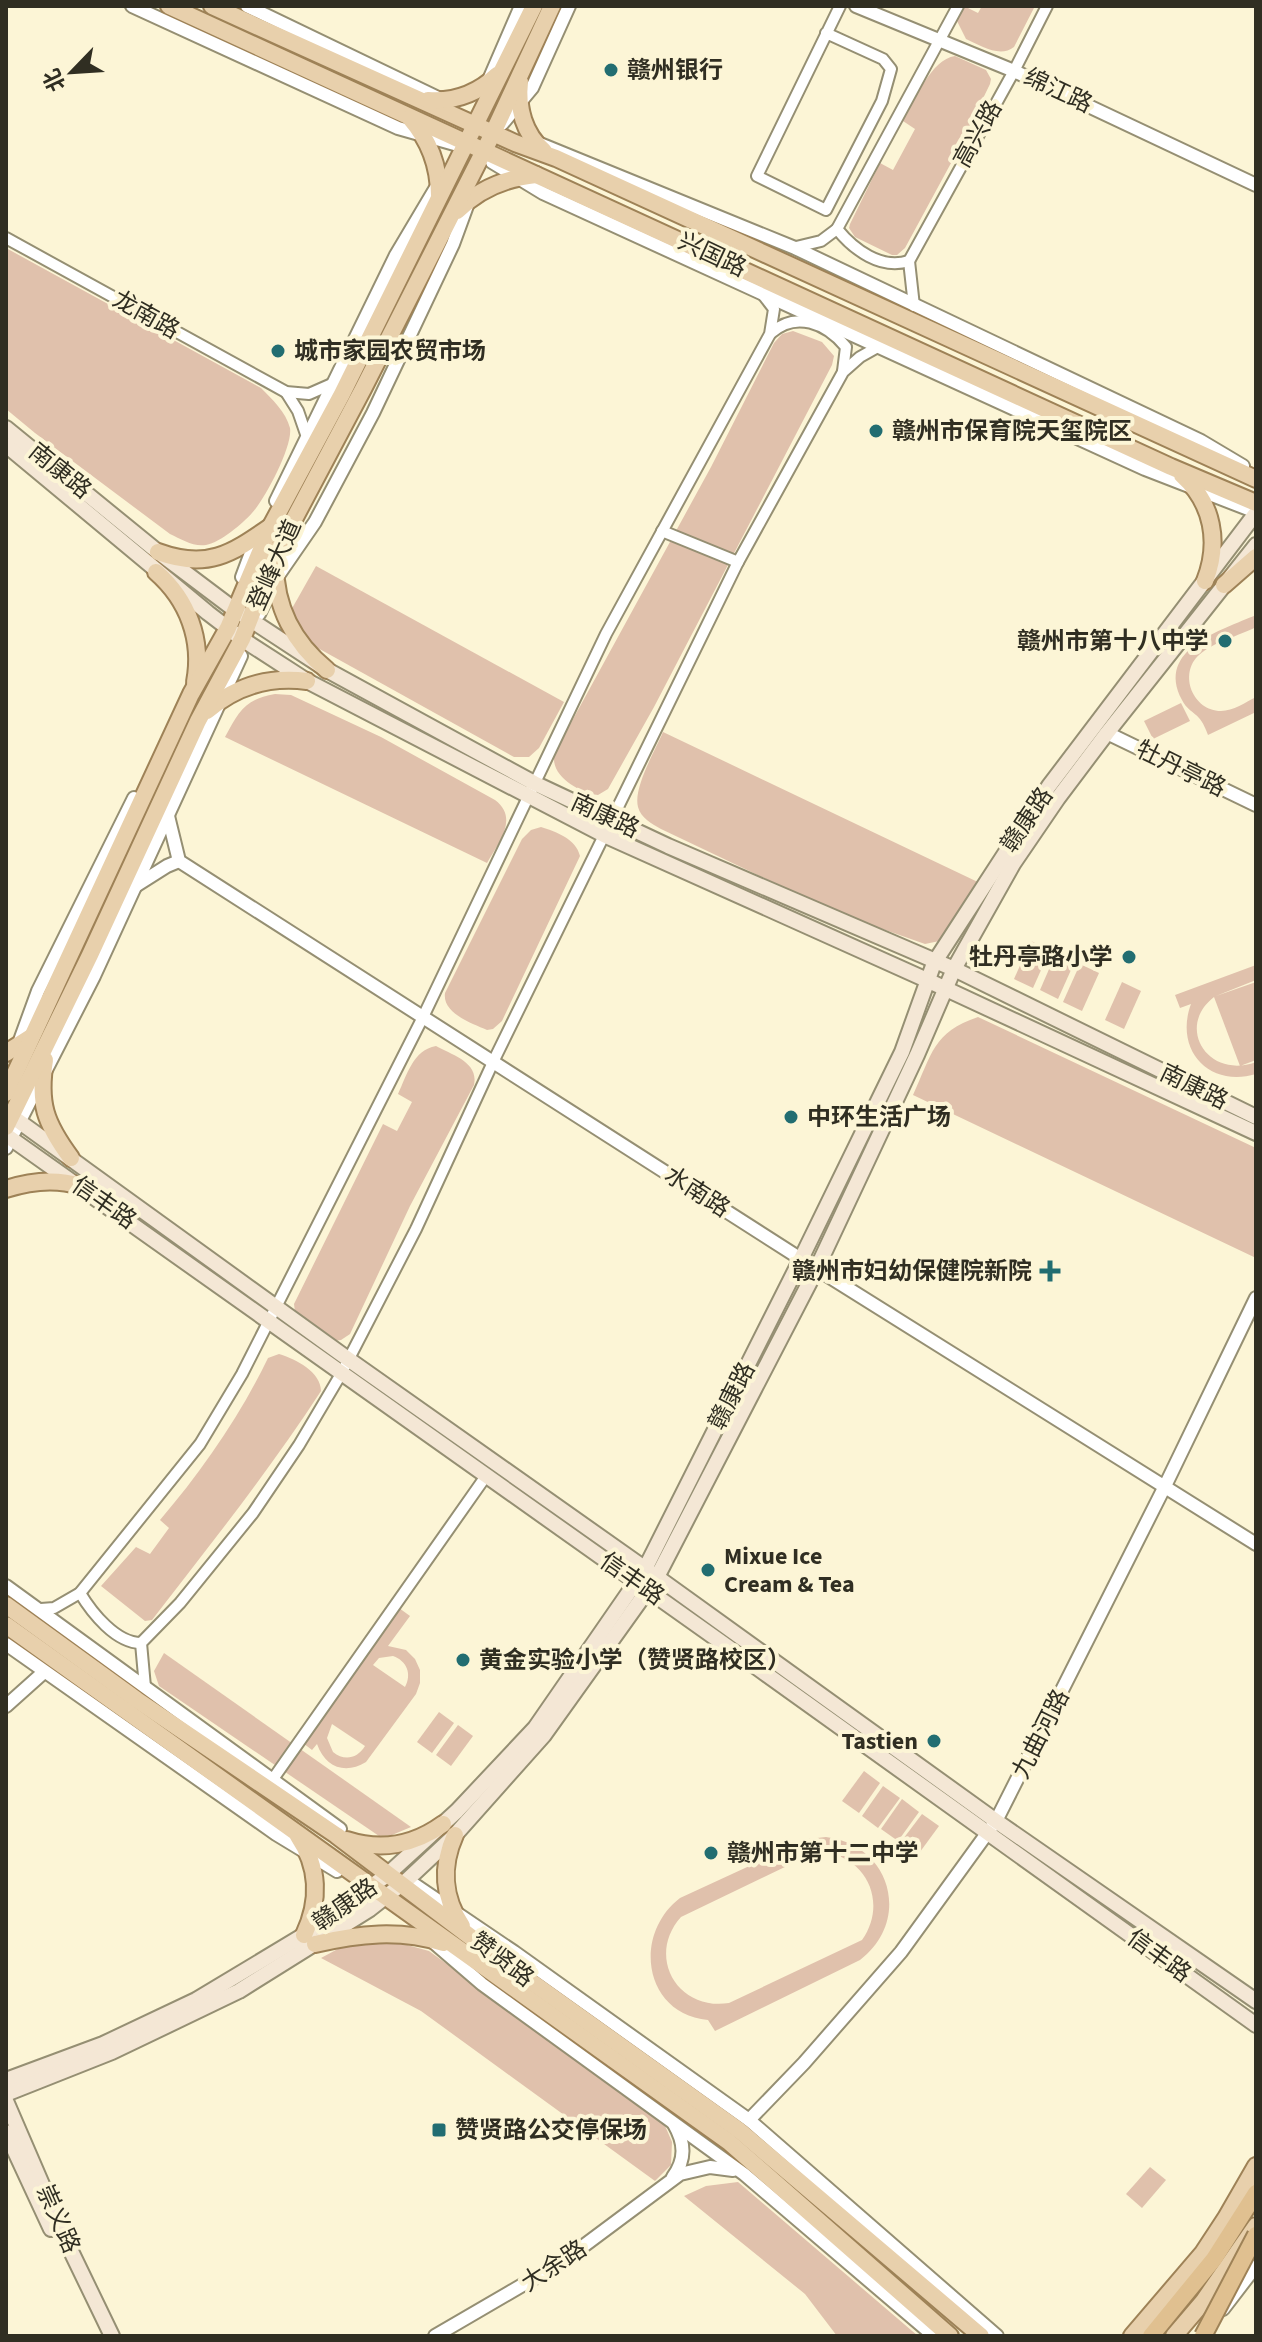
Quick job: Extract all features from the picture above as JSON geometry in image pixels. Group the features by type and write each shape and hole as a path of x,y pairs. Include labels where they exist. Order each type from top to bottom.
{"highway":[{"path":"1151,2336 1214,2259 1256,2193"},
{"path":"1202,2336 1256,2235"}],"main road":[{"name":"兴国路","path":"169,6 409,116 464,145 537,175 1171,467 1256,503"},
{"name":"兴国路","path":"212,6 556,158 1208,458 1253,471"},
{"name":"登峰大道","path":"9,1129 39,1041 191,694 271,526 342,394 438,192 534,6"},
{"name":"登峰大道","path":"6,1093 39,1041 198,721 245,641 275,555 496,131 552,6"},
{"path":"418,99 443,100 469,94 488,83 505,66"},
{"path":"524,68 520,102 524,122 541,150 556,158"},
{"path":"409,116 432,153 438,192"},
{"path":"448,221 469,200 495,184 537,175"},
{"name":"南康路","path":"6,428 158,552 252,622 604,835 1256,1133"},
{"name":"南康路","path":"6,445 156,572 245,641 307,681 531,790 612,819 934,963 954,969 1256,1117"},
{"path":"1171,467 1194,487 1206,507 1212,528 1213,549 1205,581"},
{"name":"赣康路","path":"647,1580 902,1052 934,963 1049,786 1256,513"},
{"path":"158,552 189,560 210,559 231,553 271,526"},
{"name":"赣康路","path":"6,2094 112,2052 239,1991 377,1894 404,1883 535,1728 647,1580 817,1268 954,969 1013,864 1107,733 1256,545"},
{"path":"275,555 275,580 281,607 292,631 307,652 327,670"},
{"path":"1224,585 1256,557"},
{"path":"156,572 172,588 190,618 197,650 197,669 191,694"},
{"path":"198,721 221,700 260,682 283,679 307,681"},
{"path":"12,1050 39,1041 42,1097 47,1123 71,1158"},
{"name":"信丰路","path":"9,1129 71,1158 273,1314 341,1374 486,1476 647,1580"},
{"name":"信丰路","path":"9,1129 80,1186 273,1314 348,1359 647,1580 992,1826 1256,2025"},
{"path":"6,1189 44,1181 80,1186"},
{"name":"赞贤路","path":"6,1605 149,1709 390,1872 474,1939 740,2131 981,2336"},
{"name":"赞贤路","path":"6,1625 290,1826 377,1894 729,2142 950,2336"},
{"path":"290,1826 307,1851 314,1870 316,1892 309,1939 381,1934 431,1940 453,1947 472,1960"},
{"name":"信丰路","path":"992,1826 1256,2001"},
{"path":"336,1835 358,1844 387,1846 449,1829 445,1875 448,1895 454,1912 474,1939"},
{"name":"赣康路","path":"377,1894 390,1872 449,1829"},
{"name":"赣康路","path":"6,2080 103,2044 196,2000 309,1939"},
{"name":"崇义路","path":"6,2101 69,2247 112,2336"},
{"name":"崇义路","path":"6,2132 101,2336"},
{"path":"1132,2336 1203,2253 1256,2166"},
{"path":"1174,2336 1203,2302 1256,2226"}],"street":[{"path":"132,6 398,128 464,145"},
{"path":"247,6 406,80 475,122 521,6"},
{"path":"569,6 532,88 496,131 535,142 795,248 1201,441 1253,471"},
{"path":"826,33 883,59 891,69 882,101 826,210 757,176 826,33 840,6"},
{"name":"绵江路","path":"856,6 1014,71 1256,185"},
{"path":"795,248 821,241 837,229 958,6"},
{"name":"高兴路","path":"909,261 1047,6"},
{"path":"882,101 901,110"},
{"path":"252,622 275,580 315,522 373,413 453,244 484,154 543,193 764,296 1145,469 1256,513"},
{"path":"233,609 256,538 396,255 438,192"},
{"path":"837,229 853,248 880,261 894,265 909,261 914,306"},
{"name":"龙南路","path":"6,238 286,392"},
{"path":"764,296 774,309 770,334"},
{"path":"41,1609 54,1608 80,1593 200,1444 242,1374 423,1017 606,634 770,334 783,322 797,319 820,328 846,347 843,372"},
{"path":"145,1687 141,1643 180,1603 253,1513 299,1445 341,1374 416,1229 494,1060 738,562 843,372 876,348"},
{"path":"286,392 309,394 334,383"},
{"path":"286,392 298,411 307,437"},
{"path":"662,531 738,562"},
{"path":"6,1077 12,1050 38,991 197,669 226,626"},
{"path":"9,1129 42,1081 137,885 245,641"},
{"name":"牡丹亭路","path":"1107,733 1256,805"},
{"path":"137,885 179,861 168,816"},
{"name":"水南路","path":"179,861 801,1259 1256,1544"},
{"name":"九曲河路","path":"749,2120 804,2063 901,1952 992,1826 1165,1486 1256,1298"},
{"path":"273,1779 486,1476"},
{"path":"6,1586 273,1779 390,1872"},
{"path":"80,1593 98,1620 134,1643 141,1643"},
{"path":"6,1644 276,1834 377,1894 482,1984 744,2174 934,2336"},
{"path":"6,1706 44,1672"},
{"path":"404,1883 454,1912 749,2120 997,2336"},
{"path":"655,2069 693,2080"},
{"path":"636,2074 683,2144 683,2157 666,2186"},
{"path":"785,2151 809,2188"},
{"name":"大余路","path":"435,2336 562,2262 680,2174 701,2168 727,2168 744,2174"},
{"path":"744,2174 783,2190"},
{"path":"1202,2336 1256,2266"}],"shaded area":[{"path":"964,6 978,13 982,6 1035,6 1014,47 1003,51 990,50 966,39 957,21"},
{"path":"955,56 986,70 990,84 905,248 892,255 855,237 850,224 880,163 893,170 915,129 903,121 924,82 938,65"},
{"path":"6,248 261,388 278,406 290,428 287,447 264,496 237,527 206,545 192,544 170,534 6,409"},
{"path":"793,331 822,342 834,356 832,365 608,789 598,795 582,790 560,775 554,760 555,752 711,467 774,343 782,334"},
{"path":"316,566 564,702 539,748 529,757 514,757 307,642 290,612"},
{"path":"1256,615 1256,627 1211,646 1193,663 1189,681 1196,698 1203,705 1226,711 1256,697 1256,712 1208,735 1200,720 1182,700 1176,682 1177,667 1196,644"},
{"path":"275,694 291,695 381,737 495,800 506,814 506,822 501,839 487,863 225,737 244,708 256,699"},
{"path":"1181,703 1190,721 1153,739 1144,721"},
{"path":"663,732 982,884 949,939 925,944 840,914 661,829 642,814 637,799"},
{"path":"541,827 570,841 580,856 502,1021 487,1030 453,1012 445,1000 445,993 522,839 531,830"},
{"path":"1031,941 1050,950 1033,988 1014,979"},
{"path":"1056,953 1075,961 1058,999 1040,990"},
{"path":"1080,964 1099,973 1082,1011 1063,1002"},
{"path":"1256,965 1256,980 1216,996 1256,982 1256,1060 1244,1065 1256,1062 1256,1074 1239,1077 1224,1075 1200,1062 1187,1036 1191,1004 1180,1008 1175,995","holes":["1214,997 1240,1065 1224,1064 1211,1057 1202,1048 1197,1035 1197,1022"]},
{"path":"1122,982 1141,991 1124,1029 1105,1020"},
{"path":"978,1017 1256,1148 1256,1258 913,1095 930,1056 943,1037"},
{"path":"436,1046 468,1065 474,1085 410,1206 350,1334 334,1341 295,1312 294,1304 383,1124 397,1131 412,1102 398,1094 412,1064 428,1048"},
{"path":"279,1354 312,1372 321,1391 217,1536 152,1620 145,1621 101,1586 136,1547 150,1554 169,1528 160,1520 219,1442 268,1358"},
{"path":"399,1608 410,1616 388,1646 406,1650 415,1659 420,1670 420,1683 416,1694 366,1762 343,1768 330,1763 317,1744 312,1750 303,1743","holes":["393,1656 407,1668 405,1687 373,1665 379,1658","332,1724 365,1746 362,1750 350,1757 333,1752 327,1738"]},
{"path":"164,1653 411,1827 392,1835 379,1836 159,1686 154,1671"},
{"path":"439,1712 454,1723 432,1753 417,1742"},
{"path":"458,1725 473,1736 451,1766 436,1755"},
{"path":"864,1771 880,1783 859,1813 842,1801"},
{"path":"883,1786 900,1798 878,1828 862,1816"},
{"path":"902,1799 919,1812 898,1841 881,1829"},
{"path":"922,1814 939,1826 917,1856 900,1843"},
{"path":"826,1837 848,1843 866,1854 879,1869 887,1886 889,1906 886,1925 876,1944 860,1960 715,2031 708,2020 686,2015 670,2004 658,1989 652,1971 651,1951 655,1932 665,1914 680,1898 808,1839","holes":["814,1853 838,1856 862,1872 873,1897 870,1926 862,1940 729,2003 711,2003 695,1998 682,1990 672,1978 666,1948 671,1932 681,1917"]},
{"path":"349,1943 400,1943 429,1951 663,2121 672,2142 671,2165 655,2181 421,2011 321,1958"},
{"path":"1150,2167 1166,2180 1142,2208 1126,2194"},
{"path":"738,2182 918,2336 837,2336 805,2294 684,2196 706,2186"}],"place":[{"name":"赣州银行","path":"611,70"},
{"name":"城市家园农贸市场","path":"278,351"},
{"name":"赣州市保育院天玺院区","path":"876,431"},
{"name":"赣州市第十八中学","path":"1225,641"},
{"name":"牡丹亭路小学","path":"1129,957"},
{"name":"中环生活广场","path":"791,1117"},
{"name":"赣州市妇幼保健院新院","path":"1050,1271"},
{"name":"Mixue Ice Cream & Tea","path":"708,1570"},
{"name":"黄金实验小学（赞贤路校区）","path":"463,1660"},
{"name":"Tastien","path":"934,1741"},
{"name":"赣州市第十二中学","path":"711,1853"},
{"name":"赞贤路公交停保场","path":"439,2130"}]}
